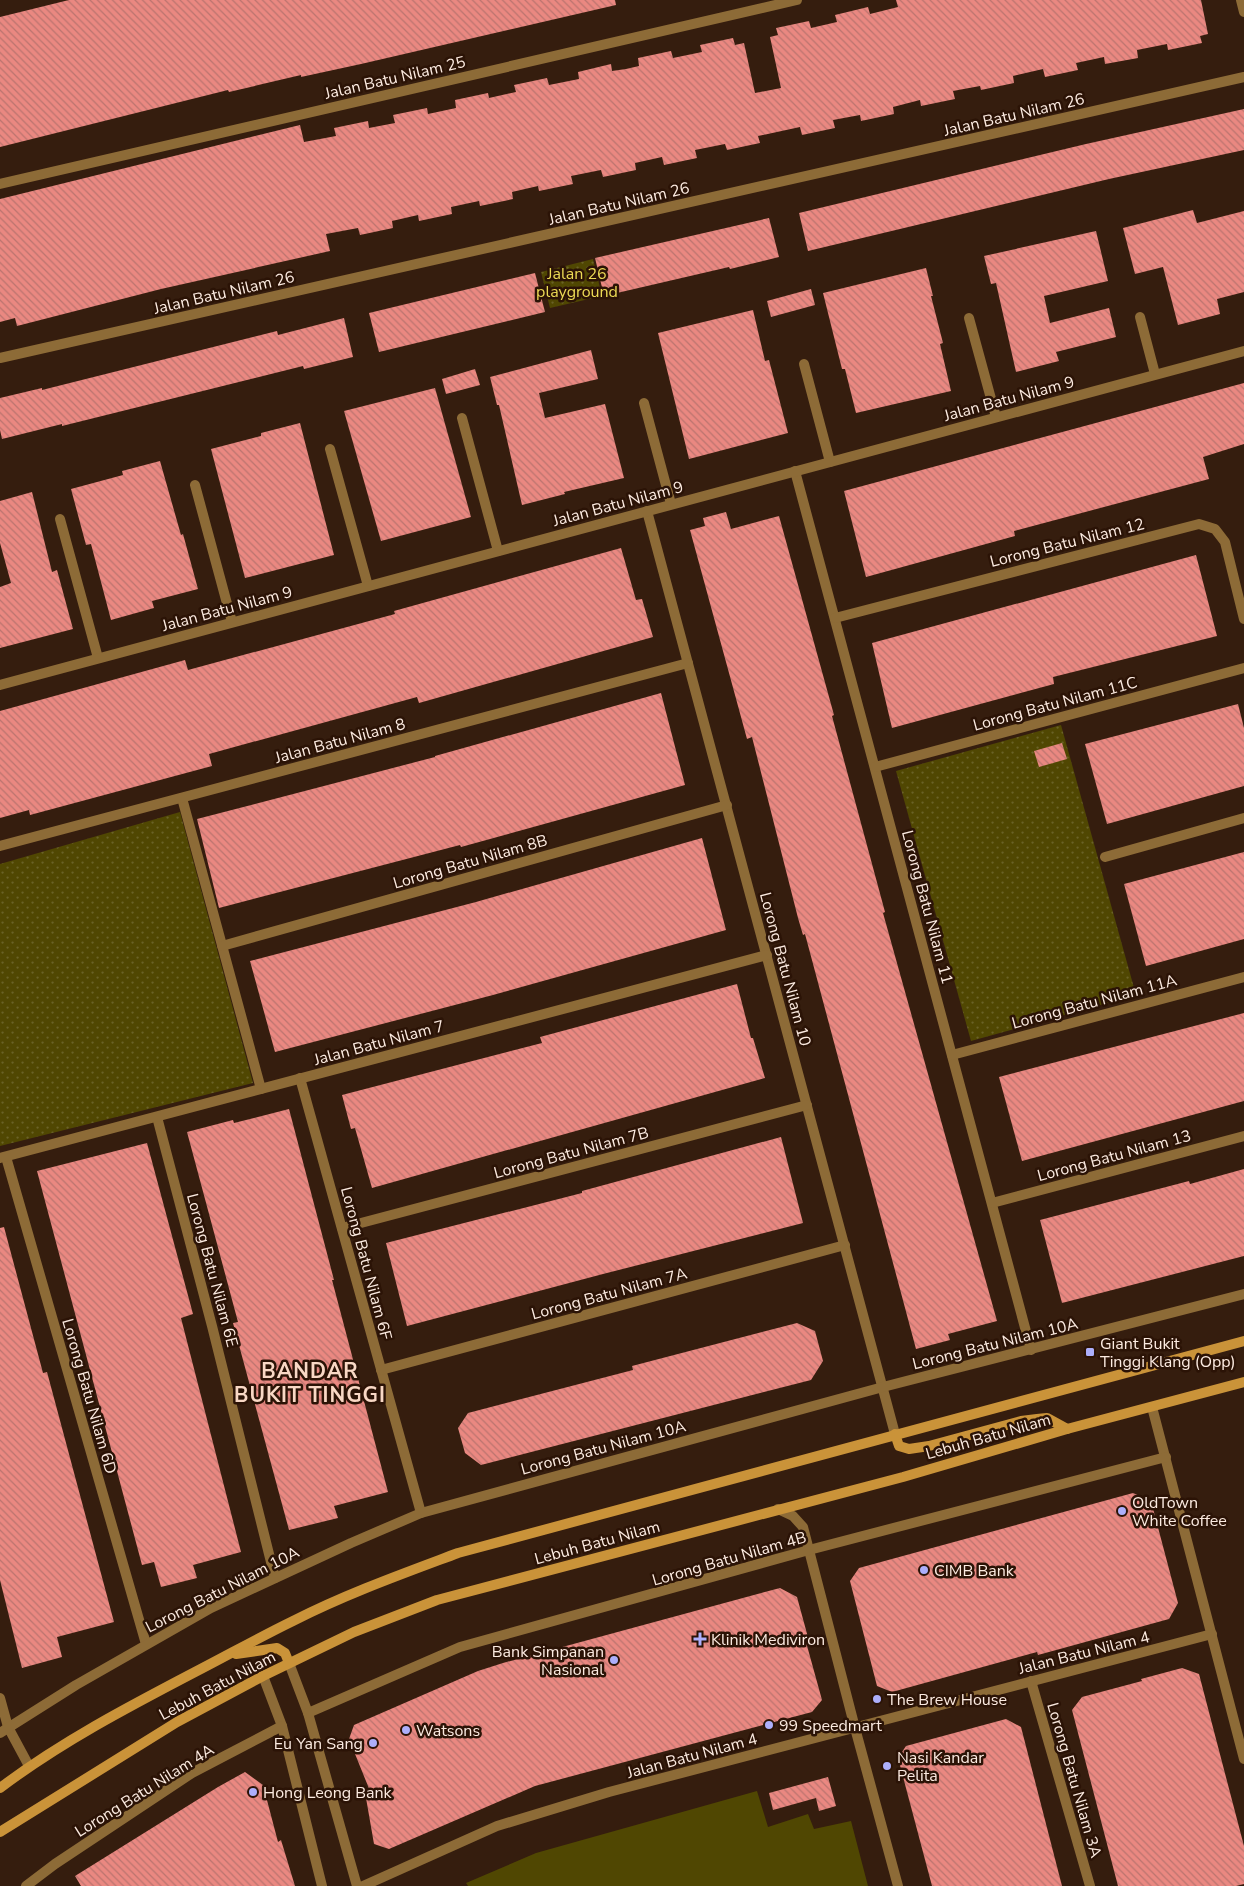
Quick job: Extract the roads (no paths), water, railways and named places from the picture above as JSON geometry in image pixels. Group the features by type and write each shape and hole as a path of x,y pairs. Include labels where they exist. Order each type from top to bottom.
{"main road":[{"name":"Lebuh Batu Nilam","path":"0,1788 29,1766 67,1742 293,1620 376,1583 458,1553 1244,1341"},
{"name":"Lebuh Batu Nilam","path":"0,1832 177,1722 262,1676 354,1632 437,1600 903,1477 1068,1428 1244,1382"},
{"path":"896,1434 899,1446 908,1449 929,1446 1021,1421 1047,1418 1068,1428"},
{"path":"228,1655 277,1648 285,1653 289,1662"}],"street":[{"name":"Jalan Batu Nilam 25","path":"0,184 797,0"},
{"path":"1241,0 1244,12"},
{"name":"Jalan Batu Nilam 26","path":"0,358 1244,78"},
{"path":"1140,317 1155,374"},
{"path":"969,318 996,417"},
{"name":"Jalan Batu Nilam 9","path":"0,685 1244,351"},
{"path":"804,364 830,462"},
{"path":"644,403 671,504"},
{"path":"462,418 498,551"},
{"path":"330,449 368,586"},
{"name":"Lorong Batu Nilam 11","path":"795,471 1031,1350"},
{"path":"195,485 232,622"},
{"name":"Lorong Batu Nilam 10","path":"647,511 896,1434"},
{"path":"60,519 98,658"},
{"name":"Lorong Batu Nilam 12","path":"835,618 1199,524 1215,529 1225,542 1244,618"},
{"name":"Jalan Batu Nilam 8","path":"0,846 688,663"},
{"name":"Lorong Batu Nilam 11C","path":"875,767 1244,668"},
{"path":"182,798 261,1089"},
{"name":"Lorong Batu Nilam 8B","path":"222,946 727,805"},
{"path":"1105,857 1244,818"},
{"name":"Jalan Batu Nilam 7","path":"3,1157 767,955"},
{"name":"Lorong Batu Nilam 11A","path":"952,1055 1244,977"},
{"name":"Lorong Batu Nilam 6F","path":"300,1078 421,1513"},
{"name":"Lorong Batu Nilam 7B","path":"342,1228 807,1105"},
{"name":"Lorong Batu Nilam 6E","path":"157,1116 275,1578"},
{"name":"Lorong Batu Nilam 13","path":"992,1203 1244,1136"},
{"name":"Lorong Batu Nilam 6D","path":"3,1157 146,1644"},
{"name":"Lorong Batu Nilam 7A","path":"381,1370 845,1245"},
{"name":"Lorong Batu Nilam 10A","path":"4,1730 146,1644 211,1608 421,1513 883,1387 1244,1294"},
{"path":"1152,1407 1244,1758"},
{"name":"Lorong Batu Nilam 4B","path":"308,1713 460,1647 810,1550 1166,1456"},
{"path":"778,1509 793,1516 803,1527 898,1886"},
{"name":"Jalan Batu Nilam 4","path":"363,1886 497,1826 532,1814 609,1792 1212,1634"},
{"path":"289,1662 308,1713 357,1886"},
{"path":"262,1676 282,1726 322,1886"},
{"name":"Lorong Batu Nilam 3A","path":"1031,1682 1090,1886"},
{"path":"0,1698 4,1730 29,1766"},
{"name":"Lorong Batu Nilam 4A","path":"26,1886 55,1864 192,1773 282,1726"}],"place":[{"name":"Giant Bukit Tinggi Klang (Opp)","path":"1090,1352"},
{"name":"OldTown White Coffee","path":"1122,1511"},
{"name":"CIMB Bank","path":"924,1570"},
{"name":"Klinik Mediviron","path":"700,1639"},
{"name":"Bank Simpanan Nasional","path":"614,1660"},
{"name":"The Brew House","path":"877,1699"},
{"name":"99 Speedmart","path":"769,1725"},
{"name":"Watsons","path":"406,1730"},
{"name":"Eu Yan Sang","path":"373,1743"},
{"name":"Nasi Kandar Pelita","path":"887,1766"},
{"name":"Hong Leong Bank","path":"253,1792"}],"district":[{"name":"BANDAR BUKIT TINGGI","path":"310,1383"}],"park label":[{"name":"Jalan 26 playground","path":"577,282"}]}
